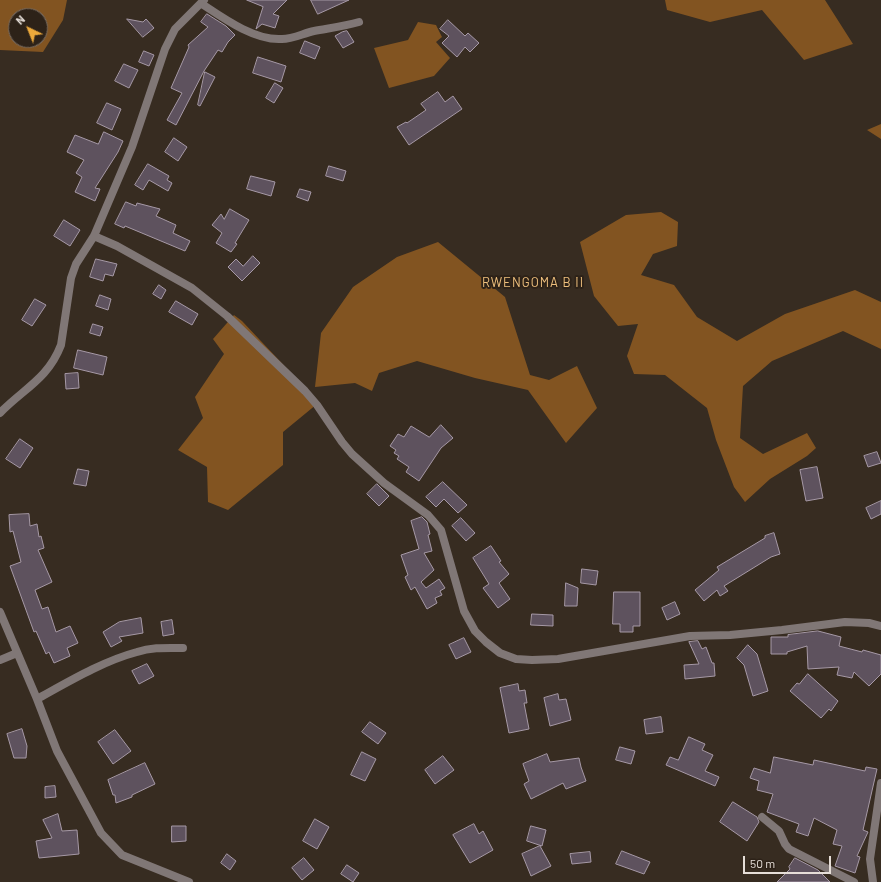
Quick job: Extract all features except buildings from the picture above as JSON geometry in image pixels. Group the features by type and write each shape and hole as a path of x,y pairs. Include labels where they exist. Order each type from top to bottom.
{"street":[{"path":"0,413 42,376 57,356 61,345 71,278 76,264 94,236 132,148 168,40 175,29 203,2 236,26 258,35 275,39 290,38 314,31 359,22"},
{"path":"94,236 117,246 192,288 227,316 305,391 317,405 352,454 384,483 428,515 440,530 464,611 475,631 500,654 532,660 558,659 690,636 730,635 845,622 869,623 881,626"},
{"path":"0,612 37,699 57,751 101,833 122,855 189,882"},
{"path":"37,699 76,677 137,651 156,648 182,648"},
{"path":"0,660 17,653"},
{"path":"873,882 870,860 881,783"},
{"path":"762,818 779,831 789,849 854,882"}],"shaded area":[{"path":"0,0 67,0 63,20 48,44 48,8 8,8 8,48 46,48 43,52 0,50"},
{"path":"665,0 825,0 853,44 804,60 762,10 710,22 667,10"},
{"path":"418,22 436,25 442,37 436,42 450,58 434,76 389,88 374,48 408,40"},
{"path":"881,124 881,139 867,130"},
{"path":"661,212 678,222 677,246 653,254 641,275 674,285 697,317 737,341 785,314 855,290 881,302 881,349 843,331 772,361 743,386 740,438 763,454 807,433 816,448 807,456 770,479 745,502 734,487 716,440 707,408 665,375 634,374 627,356 638,324 618,326 594,296 580,242 626,215"},
{"path":"438,242 505,297 530,375 549,380 577,366 597,408 566,443 528,390 475,378 417,361 379,373 372,391 355,383 315,387 321,333 353,287 397,257"},
{"path":"234,315 242,321 309,392 317,404 283,432 283,465 228,510 208,502 207,467 178,450 203,418 195,397 224,354 213,339"}],"district":[{"name":"RWENGOMA B II","path":"533,283"}]}
